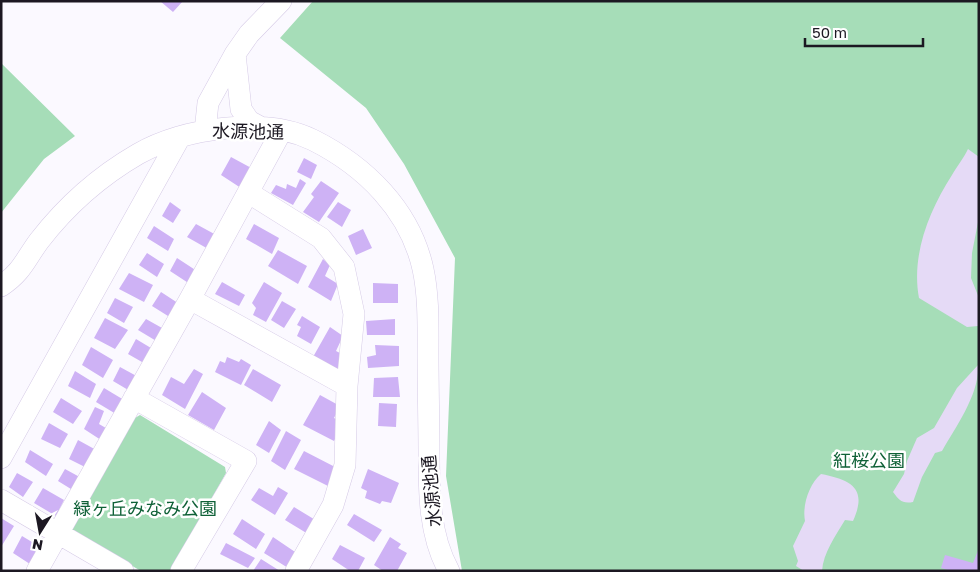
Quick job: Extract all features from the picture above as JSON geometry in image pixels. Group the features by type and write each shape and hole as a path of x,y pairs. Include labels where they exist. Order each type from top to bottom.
{"street":[{"path":"205,131 208,104 235,54 249,34 281,1"},
{"path":"37,571 249,193 272,129 249,121 241,109 235,54"},
{"name":"水源池通","path":"1,286 17,275 40,241 87,188 140,153 180,137 205,131 272,129 301,134 333,150 361,170 388,197 416,246 423,270 427,303 429,479 432,520 440,566"},
{"path":"1,458 180,137"},
{"path":"249,193 321,238 344,267 354,314 346,386 345,464 333,505 296,571"},
{"path":"190,299 346,386"},
{"path":"134,398 246,461 181,571"},
{"path":"1,500 59,532 123,571"}],"green space":[{"name":"紅桜公園","path":"313,1 979,1 979,571 462,571 446,476 455,258 404,164 366,108 280,38"},
{"path":"1,63 75,136 44,159 1,213"},
{"name":"緑ヶ丘みなみ公園","path":"140,415 225,467 226,473 171,571 141,571 70,530 135,418"}],"shaded area":[{"path":"968,149 979,157 979,217 972,253 971,278 979,298 978,326 967,327 919,298 917,282 920,250 929,218"},
{"path":"978,365 975,387 960,421 942,451 935,453 922,477 913,502 901,501 893,492 904,474 907,461 917,438 934,428 957,388"},
{"path":"821,474 841,479 854,487 859,501 853,521 845,520 827,551 822,571 804,571 796,566 798,561 793,546 805,521 807,496 813,483"}],"building":[{"path":"160,1 183,1 173,12"},
{"path":"231,157 255,170 244,190 221,175"},
{"path":"304,158 317,165 311,179 297,172"},
{"path":"300,179 306,183 293,205 271,193 276,185 286,189 287,184 296,188"},
{"path":"321,181 339,193 319,222 303,212 314,197 311,194"},
{"path":"170,202 181,210 173,223 162,216"},
{"path":"338,202 351,210 342,227 327,217"},
{"path":"196,224 218,236 210,250 187,237"},
{"path":"254,224 279,238 272,254 246,239"},
{"path":"154,226 174,239 168,251 147,238"},
{"path":"363,229 372,248 356,255 348,236"},
{"path":"278,250 307,266 298,284 268,266"},
{"path":"147,253 164,264 157,277 139,265"},
{"path":"177,258 203,275 196,288 170,271"},
{"path":"323,259 330,265 325,276 338,284 331,301 308,287"},
{"path":"129,273 153,285 144,302 119,289"},
{"path":"222,282 245,295 239,306 215,294"},
{"path":"264,282 282,293 266,322 253,315 256,308 252,303"},
{"path":"373,283 398,284 398,303 373,303"},
{"path":"161,292 184,307 176,321 152,306"},
{"path":"115,298 133,307 124,323 107,313"},
{"path":"282,301 296,309 284,328 271,320"},
{"path":"302,316 320,327 311,344 297,336 301,327 297,325"},
{"path":"105,318 128,330 115,349 94,338"},
{"path":"146,319 171,333 163,345 138,330"},
{"path":"395,319 395,335 367,335 366,321"},
{"path":"330,327 343,336 336,351 346,356 339,372 313,357"},
{"path":"136,339 156,351 149,366 128,354"},
{"path":"375,345 399,346 399,366 368,368 367,357 376,355"},
{"path":"91,347 113,360 103,378 82,365"},
{"path":"227,357 239,362 241,359 251,365 241,385 215,372 220,361 225,363"},
{"path":"120,367 142,379 135,394 113,381"},
{"path":"194,369 203,374 185,409 162,395 171,377 184,384"},
{"path":"253,369 281,385 272,402 244,385"},
{"path":"75,371 96,384 90,398 68,386"},
{"path":"398,377 400,397 373,397 374,378"},
{"path":"104,388 129,403 121,417 96,402"},
{"path":"202,392 226,408 214,430 188,415"},
{"path":"320,395 340,406 334,418 344,423 334,441 303,425"},
{"path":"61,398 82,411 73,424 53,412"},
{"path":"379,403 397,404 396,427 378,426"},
{"path":"95,407 104,411 99,424 111,431 104,442 84,429"},
{"path":"269,421 281,430 269,453 256,445"},
{"path":"49,423 68,434 60,448 41,439"},
{"path":"286,431 301,440 285,470 271,461"},
{"path":"78,440 98,451 89,469 69,459"},
{"path":"30,450 53,464 46,476 25,462"},
{"path":"304,451 337,468 328,486 294,469"},
{"path":"65,469 87,481 79,494 58,481"},
{"path":"368,469 399,483 391,503 382,501 380,504 365,498 367,491 361,488"},
{"path":"17,473 33,482 23,497 9,487"},
{"path":"278,487 288,493 275,515 251,500 259,488 273,496"},
{"path":"43,488 64,500 56,516 34,503"},
{"path":"294,507 317,521 308,534 285,520"},
{"path":"354,514 382,530 374,542 347,525"},
{"path":"1,518 14,526 1,547"},
{"path":"242,519 265,534 256,549 233,534"},
{"path":"22,536 42,548 33,566 13,553"},
{"path":"273,537 301,556 293,571 264,553"},
{"path":"390,537 401,544 398,548 407,553 397,571 383,571 374,565"},
{"path":"226,543 255,558 248,568 220,554"},
{"path":"340,545 365,558 358,571 350,571 332,559"},
{"path":"979,548 979,571 951,571 941,568 945,555 973,563"},
{"path":"261,559 280,571 253,571"}]}
